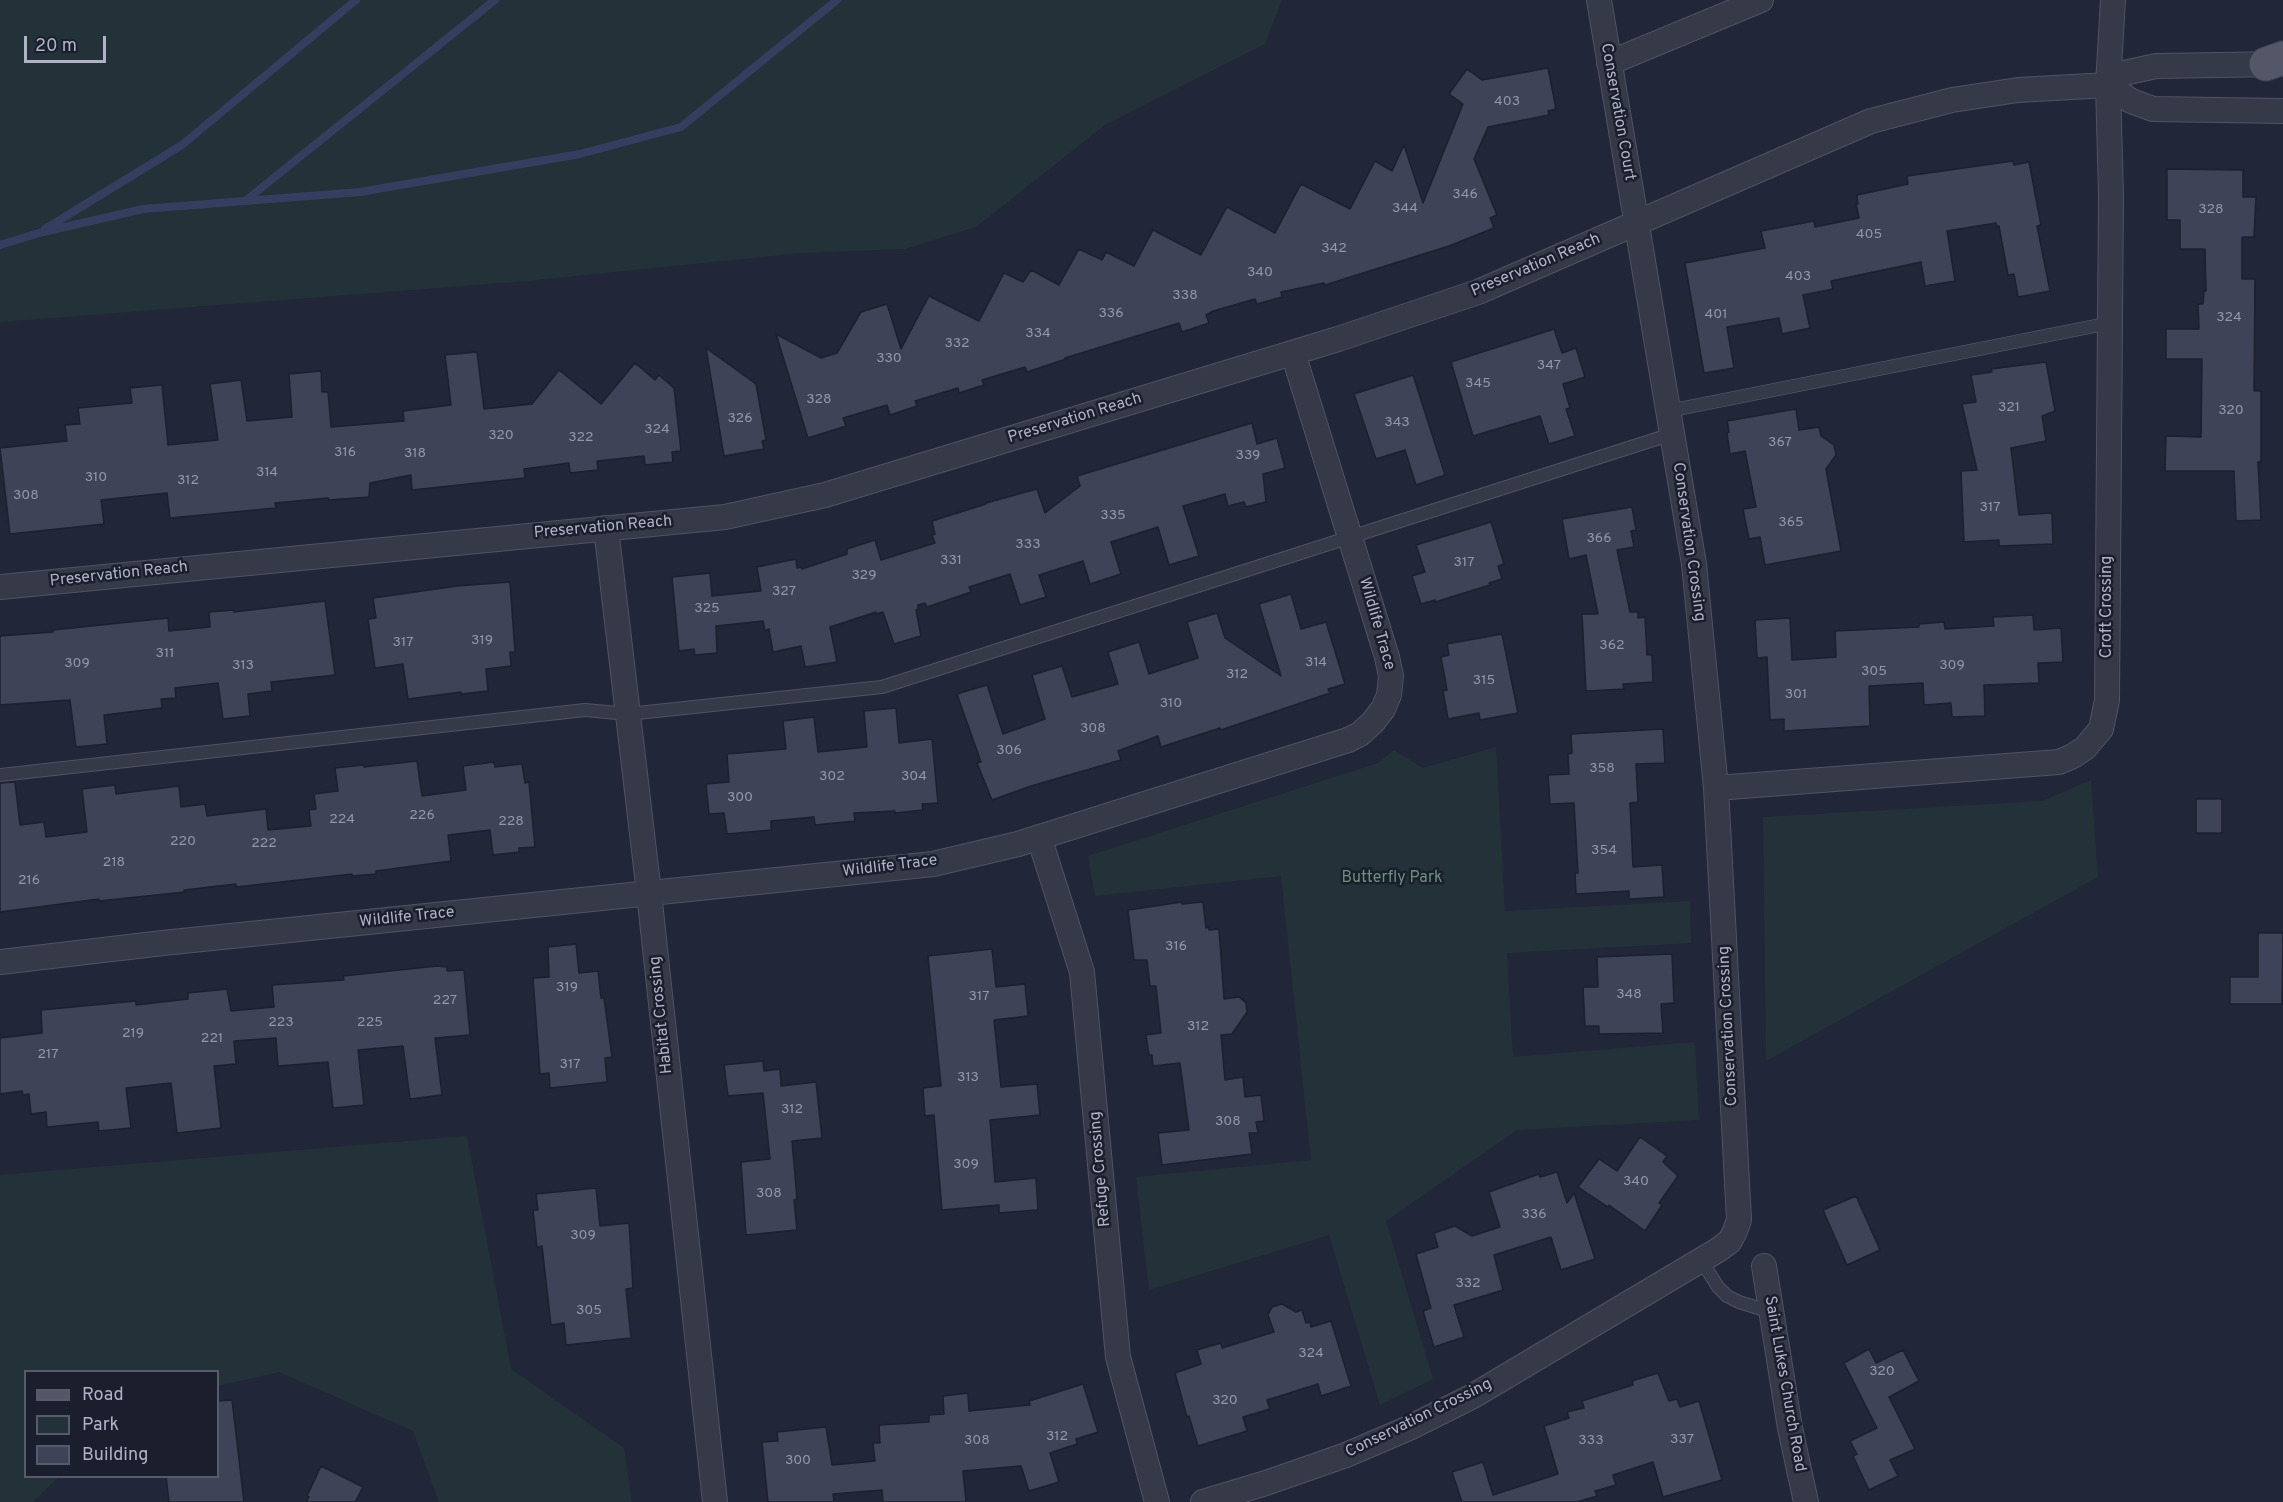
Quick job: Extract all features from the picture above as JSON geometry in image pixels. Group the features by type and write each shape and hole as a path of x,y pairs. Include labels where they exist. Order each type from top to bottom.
{"street":[{"name":"Conservation Court","path":"1599,0 1636,223"},
{"path":"1609,63 1761,0"},
{"name":"Croft Crossing","path":"1716,788 2050,763 2073,756 2095,738 2105,716 2107,700 2111,195 2108,85 2114,0"},
{"name":"Preservation Reach","path":"0,587 725,517 825,495 1293,353 1478,292 1871,121 1952,100 2018,90 2108,85 2124,73 2156,66 2277,62"},
{"path":"2108,85 2132,101 2153,109 2283,111"},
{"name":"Conservation Crossing","path":"1203,1502 1346,1455 1409,1428 1473,1396 1701,1260 1730,1241 1736,1231 1739,1220 1716,788 1694,564 1636,223"},
{"name":"Wildlife Trace","path":"0,962 933,864 1018,844 1354,737 1373,722 1383,710 1389,695 1391,676 1293,353"},
{"name":"Habitat Crossing","path":"606,528 716,1502"},
{"name":"Refuge Crossing","path":"1040,837 1082,972 1118,1357 1157,1502"},
{"name":"Saint Lukes Church Road","path":"1764,1266 1790,1428 1806,1502"}],"lane":[{"path":"0,774 585,711 628,714 882,687 1350,536 1670,423 2110,323"},
{"path":"1701,1260 1726,1296 1771,1312"}],"green space":[{"path":"0,0 1282,0 1265,44 1105,125 976,227 905,249 801,253 527,281 0,322"},
{"name":"Butterfly Park","path":"1496,747 1505,911 1690,901 1691,943 1507,953 1513,1057 1695,1042 1699,1120 1517,1130 1386,1221 1433,1379 1380,1405 1329,1235 1149,1290 1136,1177 1311,1160 1281,876 1095,896 1088,856 1378,763 1394,750 1423,768"},
{"path":"2091,780 2098,877 1766,1061 1763,817 2042,801"},
{"path":"467,1136 511,1369 624,1448 632,1502 439,1502 413,1431 279,1372 219,1386 219,1370 24,1370 24,1478 58,1478 33,1502 0,1502 0,1175"}],"building":[{"path":"1548,68 1556,109 1548,111 1549,115 1488,127 1474,159 1497,215 1490,218 1494,228 1449,246 1325,285 1324,283 1281,292 1282,297 1257,304 1255,299 1213,311 1206,315 1209,323 1182,332 1179,323 1027,372 1025,367 982,380 984,385 959,393 958,388 915,401 917,406 890,415 887,405 843,418 846,426 808,438 776,334 821,358 837,353 861,312 887,304 901,349 929,296 979,321 1004,273 1023,282 1031,270 1059,285 1079,249 1102,260 1106,252 1134,266 1153,230 1201,255 1227,207 1275,233 1301,184 1350,209 1375,161 1392,171 1404,145 1423,203 1463,104 1449,94 1467,69 1482,80"},
{"path":"2013,161 2014,165 2029,162 2041,225 2037,226 2050,291 2018,297 2014,274 2008,275 1999,226 1997,227 1996,223 1947,231 1955,281 1925,286 1921,262 1831,281 1833,289 1803,295 1810,328 1782,334 1779,318 1727,327 1734,368 1704,373 1685,263 1765,248 1761,231 1814,221 1815,227 1859,218 1857,195 1908,184 1907,176"},
{"path":"2167,169 2243,170 2243,197 2256,197 2254,237 2242,237 2242,279 2255,279 2254,391 2261,391 2261,462 2258,462 2261,520 2236,521 2234,471 2165,471 2166,436 2201,437 2202,359 2166,359 2166,329 2199,329 2198,304 2203,304 2204,291 2206,291 2205,249 2180,249 2180,220 2167,220"},
{"path":"1554,329 1562,353 1576,348 1585,377 1563,384 1570,408 1566,409 1575,436 1549,444 1540,416 1473,436 1451,362"},
{"path":"706,348 756,384 766,440 762,441 764,449 724,456"},
{"path":"477,352 484,409 532,404 559,370 601,404 635,363 655,380 659,375 674,388 681,451 672,452 673,462 645,465 644,456 597,461 598,470 570,473 569,463 524,469 525,478 412,490 411,475 370,483 369,497 275,503 276,508 170,518 167,493 101,500 104,524 10,534 0,448 67,441 65,425 80,424 78,408 132,403 130,388 162,385 168,445 218,440 210,384 241,380 247,421 292,417 289,374 321,371 322,392 328,392 331,427 404,421 403,411 451,405 445,355"},
{"path":"2046,362 2055,411 2042,416 2046,441 2011,448 2019,515 2052,513 2053,544 1999,546 1999,540 1964,542 1961,471 1977,470 1962,404 1976,402 1971,375 1992,372 1991,369"},
{"path":"1413,375 1445,475 1416,485 1405,450 1376,459 1354,394"},
{"path":"1796,409 1799,430 1819,427 1821,436 1834,445 1836,455 1826,469 1841,551 1765,565 1760,537 1749,539 1743,509 1756,507 1745,451 1730,454 1727,421"},
{"path":"1252,423 1257,444 1277,438 1285,468 1263,474 1266,502 1246,507 1244,502 1228,506 1225,494 1183,506 1199,556 1169,565 1158,527 1111,542 1121,574 1090,584 1083,561 1039,575 1046,597 1020,605 1010,574 969,587 971,592 927,607 925,603 918,605 916,610 921,636 894,644 883,612 876,614 876,612 830,627 837,662 805,667 801,646 773,652 769,629 765,631 763,621 716,626 717,653 695,655 694,649 679,651 672,577 710,573 712,596 761,591 757,567 796,559 797,568 802,569 847,554 847,549 875,540 881,560 935,543 932,535 935,534 932,521 1037,489 1045,513 1080,486 1077,476"},
{"path":"1632,507 1636,530 1631,531 1634,547 1617,550 1630,612 1638,612 1638,618 1645,617 1647,655 1652,655 1653,682 1623,684 1624,689 1586,691 1582,614 1598,614 1586,555 1569,559 1562,519"},
{"path":"1491,522 1504,564 1498,566 1502,579 1435,602 1435,600 1421,604 1412,576 1425,572 1416,545"},
{"path":"510,582 515,652 510,652 511,666 486,669 488,691 408,699 403,664 375,668 368,619 376,618 373,598 457,586"},
{"path":"1291,594 1301,629 1326,622 1345,684 1328,689 1330,693 1221,730 1220,728 1161,747 1158,736 1118,751 1121,760 1031,786 992,800 977,763 981,762 957,694 987,685 1003,734 1045,719 1032,675 1062,666 1072,697 1118,684 1108,652 1139,642 1149,674 1198,658 1187,622 1217,613 1225,638 1281,676 1259,604"},
{"path":"325,601 335,675 271,682 272,691 248,694 250,716 223,719 218,683 175,688 176,698 161,699 162,708 104,715 107,744 76,747 70,700 0,705 0,636 168,618 169,631 210,627 209,612 234,610 234,612"},
{"path":"2033,615 2034,630 2061,628 2063,662 2038,663 2039,683 1984,685 1985,716 1952,717 1951,703 1924,705 1923,683 1869,686 1870,726 1784,731 1784,719 1770,720 1767,657 1757,658 1755,620 1790,618 1792,660 1836,657 1835,631 1919,627 1919,624 1944,622 1945,629 1994,626 1993,617"},
{"path":"1502,634 1518,713 1480,720 1479,713 1448,719 1443,691 1447,690 1441,657 1449,655 1447,644"},
{"path":"896,708 899,743 932,739 938,803 922,804 923,810 854,813 855,821 815,825 814,817 771,821 771,830 727,834 724,813 709,814 706,784 729,782 727,754 786,749 783,721 814,717 818,752 867,747 864,711"},
{"path":"1663,729 1665,763 1636,764 1638,802 1630,803 1633,867 1662,865 1664,897 1629,899 1629,891 1576,894 1575,873 1578,873 1574,803 1550,804 1548,775 1569,774 1568,754 1572,753 1571,734"},
{"path":"417,761 422,796 466,790 463,766 494,762 495,767 522,764 525,783 529,782 535,847 519,848 519,852 493,855 490,830 448,835 451,861 376,871 376,874 352,876 352,874 236,887 236,884 184,890 185,892 99,901 99,899 0,912 0,783 15,782 20,825 44,822 46,837 87,832 82,789 115,785 116,794 179,786 181,807 205,804 207,816 266,809 268,830 311,826 309,810 316,809 314,794 338,791 335,768"},
{"path":"2196,799 2222,799 2222,833 2196,833"},
{"path":"1182,902 1182,904 1203,902 1206,928 1219,929 1224,999 1239,997 1246,1003 1247,1012 1232,1034 1221,1035 1225,1080 1243,1077 1245,1097 1261,1095 1264,1121 1256,1122 1258,1133 1249,1133 1252,1154 1162,1165 1158,1133 1189,1130 1180,1063 1153,1066 1152,1055 1149,1055 1146,1035 1161,1033 1156,986 1150,986 1147,960 1134,960 1128,910"},
{"path":"2258,933 2283,933 2282,1004 2230,1004 2230,977 2258,977"},
{"path":"576,944 579,973 598,971 612,1057 605,1058 607,1082 550,1088 549,1073 540,1074 533,978 549,977 548,947"},
{"path":"992,949 996,987 1025,984 1028,1016 994,1020 1001,1087 1037,1084 1040,1115 990,1120 995,1182 1036,1178 1038,1210 999,1213 999,1205 942,1210 934,1115 925,1116 923,1088 941,1086 928,956"},
{"path":"1672,954 1674,1003 1661,1004 1663,1033 1599,1034 1599,1026 1585,1026 1583,987 1598,987 1597,957"},
{"path":"437,966 447,967 447,971 464,970 470,1035 435,1038 442,1095 410,1099 403,1046 358,1050 364,1105 333,1108 328,1062 278,1066 276,1038 234,1041 236,1064 214,1066 221,1128 177,1133 171,1083 126,1088 131,1128 99,1131 98,1122 47,1127 46,1112 31,1114 29,1094 23,1095 22,1091 0,1094 0,1038 42,1033 41,1010 136,1001 136,1005 188,999 188,993 227,989 231,1011 274,1007 272,985 344,980 343,976"},
{"path":"763,1061 764,1071 780,1069 781,1086 816,1082 822,1138 792,1141 797,1230 746,1235 741,1162 770,1159 763,1093 728,1096 724,1065"},
{"path":"1640,1137 1667,1156 1663,1162 1678,1176 1659,1203 1662,1205 1645,1231 1609,1205 1608,1207 1578,1187 1599,1159 1617,1171"},
{"path":"1557,1172 1567,1203 1574,1193 1595,1259 1561,1270 1551,1237 1494,1255 1503,1290 1454,1305 1464,1337 1434,1347 1423,1311 1431,1308 1416,1254 1438,1247 1434,1233 1455,1226 1472,1236 1500,1227 1489,1192 1539,1174 1540,1177"},
{"path":"596,1188 600,1226 629,1223 633,1288 626,1289 631,1338 566,1345 564,1323 551,1325 542,1246 537,1247 533,1210 538,1210 536,1194"},
{"path":"1856,1196 1880,1250 1847,1265 1823,1210"},
{"path":"1282,1304 1296,1312 1302,1310 1306,1323 1310,1322 1311,1327 1331,1321 1351,1386 1321,1396 1318,1384 1267,1400 1270,1409 1243,1417 1247,1431 1198,1446 1175,1373 1201,1364 1197,1350 1221,1343 1222,1348 1274,1332 1268,1315 1272,1307"},
{"path":"1869,1349 1876,1363 1903,1350 1919,1381 1889,1397 1915,1449 1890,1460 1898,1476 1869,1490 1853,1456 1857,1454 1850,1441 1877,1428 1844,1363"},
{"path":"1658,1373 1669,1401 1677,1399 1680,1407 1699,1401 1722,1480 1663,1497 1653,1462 1613,1475 1616,1485 1595,1491 1597,1496 1577,1502 1462,1502 1452,1472 1483,1462 1493,1495 1558,1474 1544,1426 1569,1418 1567,1412 1584,1408 1582,1401 1633,1385 1632,1381"},
{"path":"1083,1384 1098,1432 1076,1439 1077,1444 1050,1453 1059,1482 1029,1491 1021,1466 963,1471 966,1502 883,1502 882,1490 833,1494 834,1502 768,1502 762,1442 778,1441 777,1432 826,1427 832,1465 875,1461 873,1443 880,1443 879,1425 929,1422 929,1415 944,1414 943,1396 968,1393 969,1411 1030,1405 1029,1401"},
{"path":"232,1400 244,1502 169,1502 166,1478 219,1478 219,1401"},
{"path":"321,1466 363,1487 355,1502 306,1502"}],"waterway":[{"path":"45,229 182,145 356,0"},
{"path":"245,201 495,0"},
{"path":"0,245 39,233 143,209 360,192 580,154 681,127 837,0"}]}
